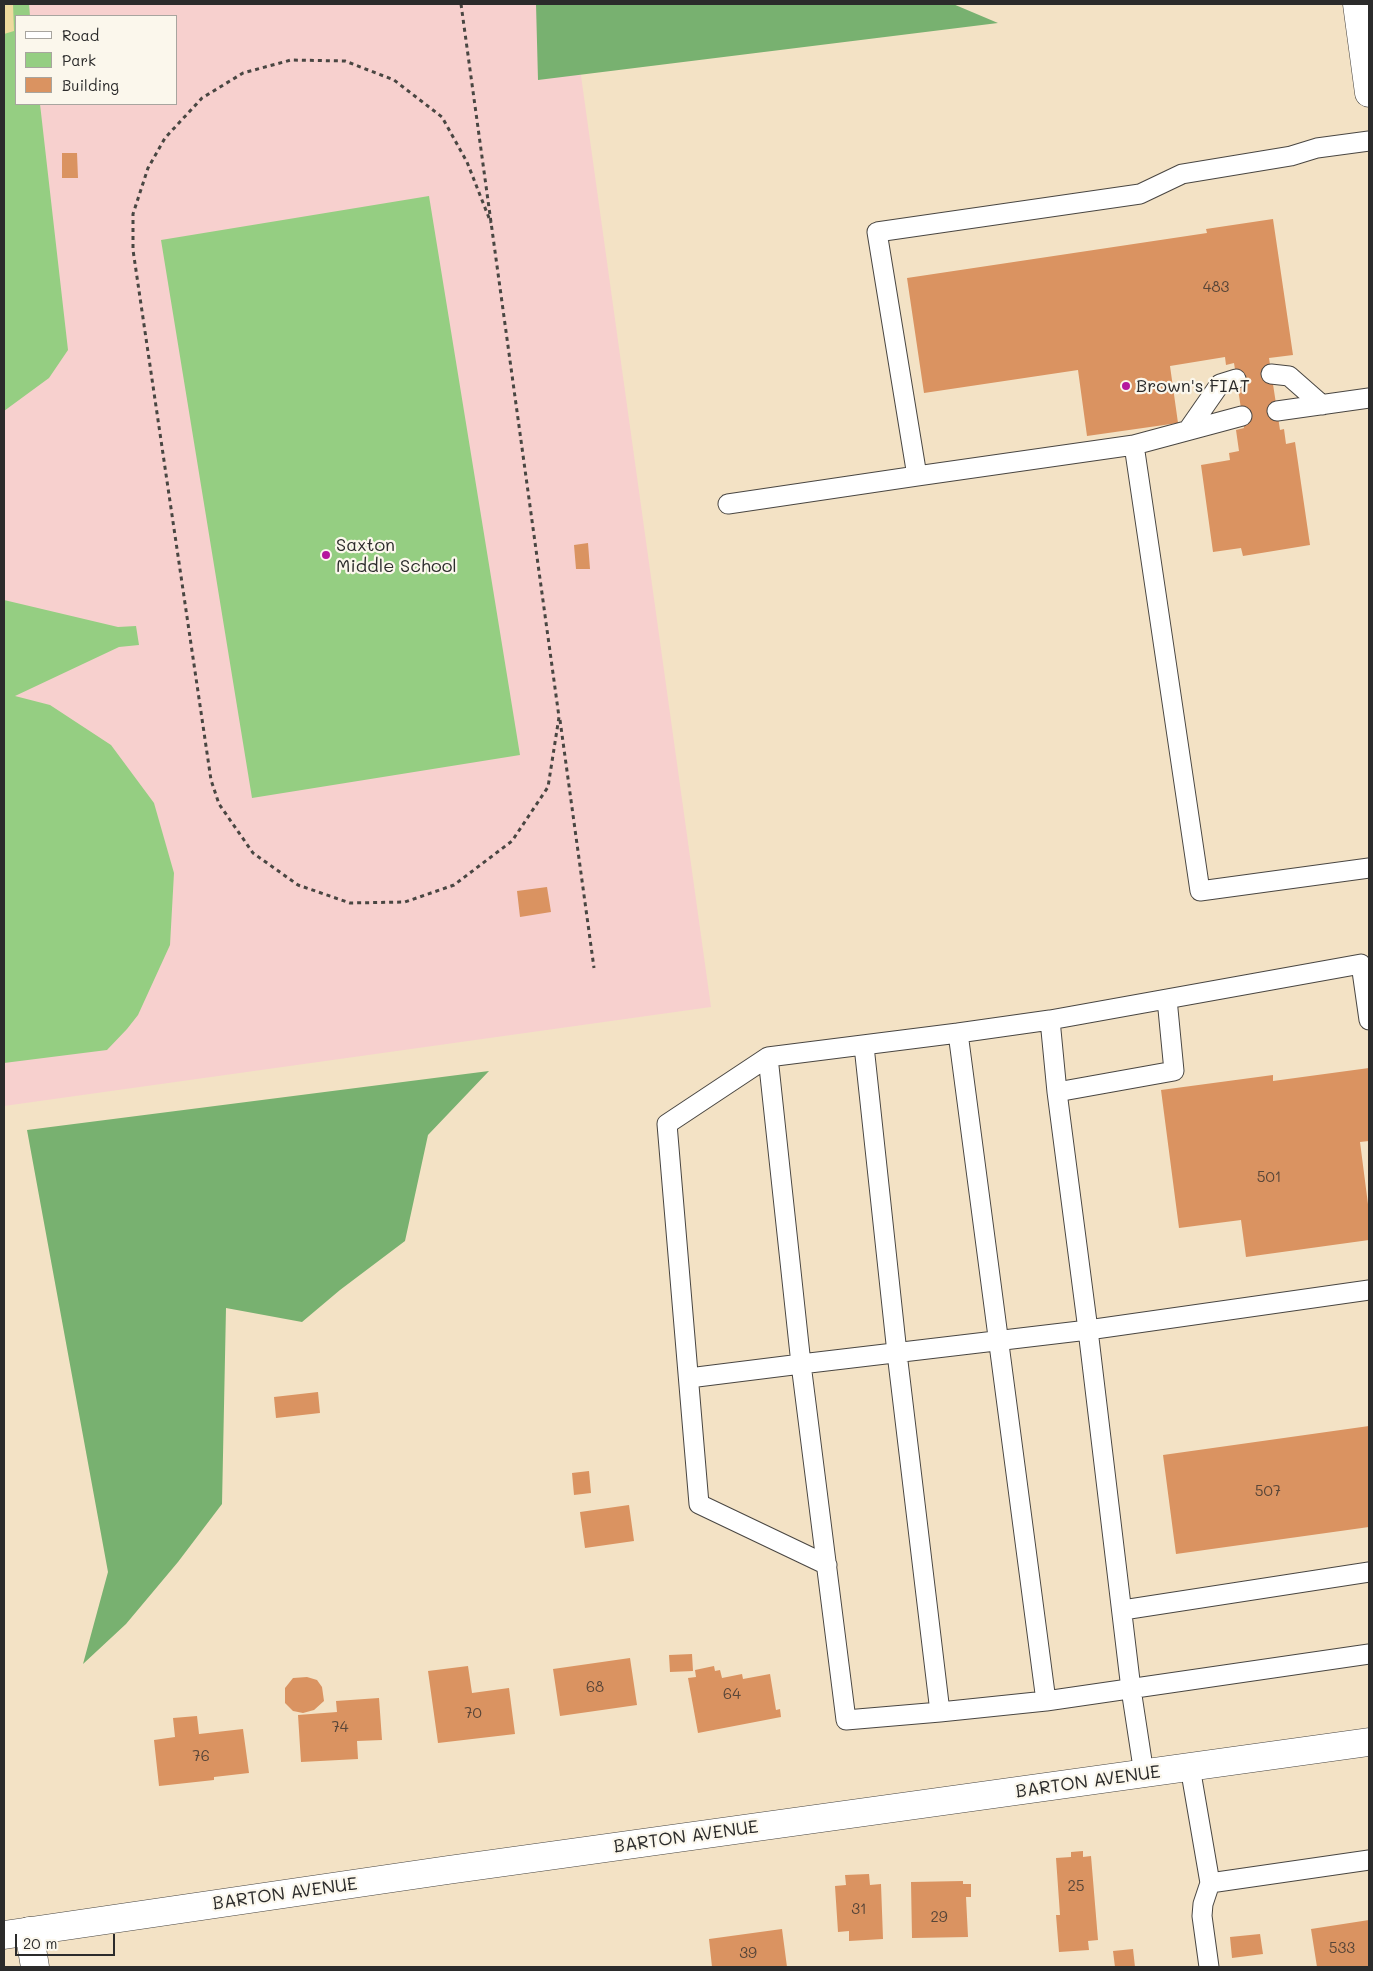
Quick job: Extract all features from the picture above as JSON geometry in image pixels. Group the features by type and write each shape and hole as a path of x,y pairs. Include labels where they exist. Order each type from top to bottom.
{"street":[{"path":"1357,4 1369,93"},
{"name":"BARTON AVENUE","path":"17,1933 428,1873 1369,1742"},
{"path":"17,1933 35,1967"}],"lane":[{"path":"917,476 877,232 1140,194 1182,174 1291,156 1317,148 1369,141"},
{"path":"1271,374 1289,376 1322,405"},
{"path":"1188,430 1220,384 1236,379"},
{"path":"1277,411 1369,398"},
{"path":"728,504 1134,445 1242,416"},
{"path":"1134,445 1200,891 1369,868"},
{"path":"827,1566 700,1504 667,1124 768,1057 864,1046 1050,1020 1361,964 1369,1020"},
{"path":"1057,1092 1174,1071 1167,999"},
{"path":"1050,1020 1057,1092 1123,1610 1131,1689 1144,1774"},
{"path":"958,1033 1046,1700"},
{"path":"864,1046 897,1353 940,1712"},
{"path":"768,1057 801,1364 846,1720 1046,1700 1369,1654"},
{"path":"689,1378 1088,1330 1369,1290"},
{"path":"1123,1610 1369,1572"},
{"path":"1190,1767 1210,1883 1203,1904 1202,1916 1209,1967"},
{"path":"1210,1883 1369,1860"}],"path":[{"path":"461,4 594,968"},
{"path":"491,223 467,162 442,117 394,80 345,61 291,60 243,73 202,98 165,138 148,168 133,214 132,250 211,780 219,804 253,853 298,886 350,903 405,902 454,885 512,842 548,788 560,717"}],"shaded area":[{"name":"Saxton Middle School","path":"4,4 571,4 711,1007 4,1106"}],"green space":[{"path":"4,4 29,4 30,15 15,15 15,105 40,105 68,350 49,378 4,411"},
{"path":"536,4 953,4 998,23 538,80"},
{"path":"429,196 520,755 252,798 161,240"},
{"path":"4,600 118,627 136,626 139,645 119,647 15,696 50,705 111,745 154,803 174,873 170,945 138,1015 127,1029 107,1050 4,1063"},
{"path":"489,1071 428,1135 405,1241 340,1290 302,1322 226,1308 222,1504 178,1562 126,1624 83,1664 108,1572 27,1130"}],"sand":[{"path":"4,4 13,4 14,31 4,34"}],"building":[{"path":"62,153 77,153 78,178 62,178"},
{"name":"Brown's FIAT","path":"1273,219 1293,355 1269,358 1280,430 1284,429 1286,444 1295,442 1310,545 1243,556 1241,548 1213,552 1201,465 1230,460 1229,453 1239,451 1236,430 1244,428 1234,363 1226,365 1225,357 1170,366 1178,423 1087,436 1078,370 924,393 907,278 1207,233 1206,229"},
{"path":"588,543 590,569 576,569 574,545"},
{"path":"547,887 551,912 520,917 517,891"},
{"path":"1369,1068 1369,1141 1360,1142 1369,1212 1369,1240 1246,1257 1241,1220 1179,1228 1161,1090 1273,1075 1273,1081"},
{"path":"318,1392 320,1413 276,1418 274,1397"},
{"path":"1369,1426 1369,1527 1176,1554 1163,1455"},
{"path":"589,1471 591,1493 574,1495 572,1473"},
{"path":"629,1505 634,1541 585,1548 580,1512"},
{"path":"692,1654 693,1671 670,1672 669,1655"},
{"path":"630,1658 637,1705 560,1716 553,1669"},
{"path":"468,1666 472,1693 509,1688 515,1734 438,1743 428,1671"},
{"path":"714,1666 715,1671 720,1670 722,1678 742,1674 743,1679 770,1674 776,1710 780,1709 781,1717 698,1733 688,1678 696,1677 695,1670"},
{"path":"307,1677 317,1680 322,1687 324,1701 314,1710 303,1713 293,1711 285,1703 285,1688 293,1678"},
{"path":"379,1698 382,1740 357,1741 358,1759 301,1762 298,1715 337,1712 336,1701"},
{"path":"197,1716 199,1734 243,1729 249,1773 214,1777 214,1780 159,1786 154,1740 175,1737 173,1718"},
{"path":"1083,1851 1083,1857 1091,1856 1098,1940 1088,1941 1089,1950 1059,1952 1056,1915 1060,1915 1056,1858 1071,1857 1071,1852"},
{"path":"869,1874 870,1885 881,1884 883,1939 849,1941 849,1931 838,1932 835,1886 846,1885 845,1875"},
{"path":"963,1881 963,1884 971,1884 971,1897 966,1897 968,1937 912,1938 911,1882"},
{"path":"1369,1920 1369,1967 1317,1967 1311,1929"},
{"path":"782,1929 787,1967 712,1967 709,1939"},
{"path":"1260,1934 1263,1954 1232,1958 1230,1937"},
{"path":"1133,1949 1135,1967 1115,1967 1113,1951"}],"place":[{"name":"Brown's FIAT","path":"1126,386"},
{"name":"Saxton Middle School","path":"326,555"}]}
